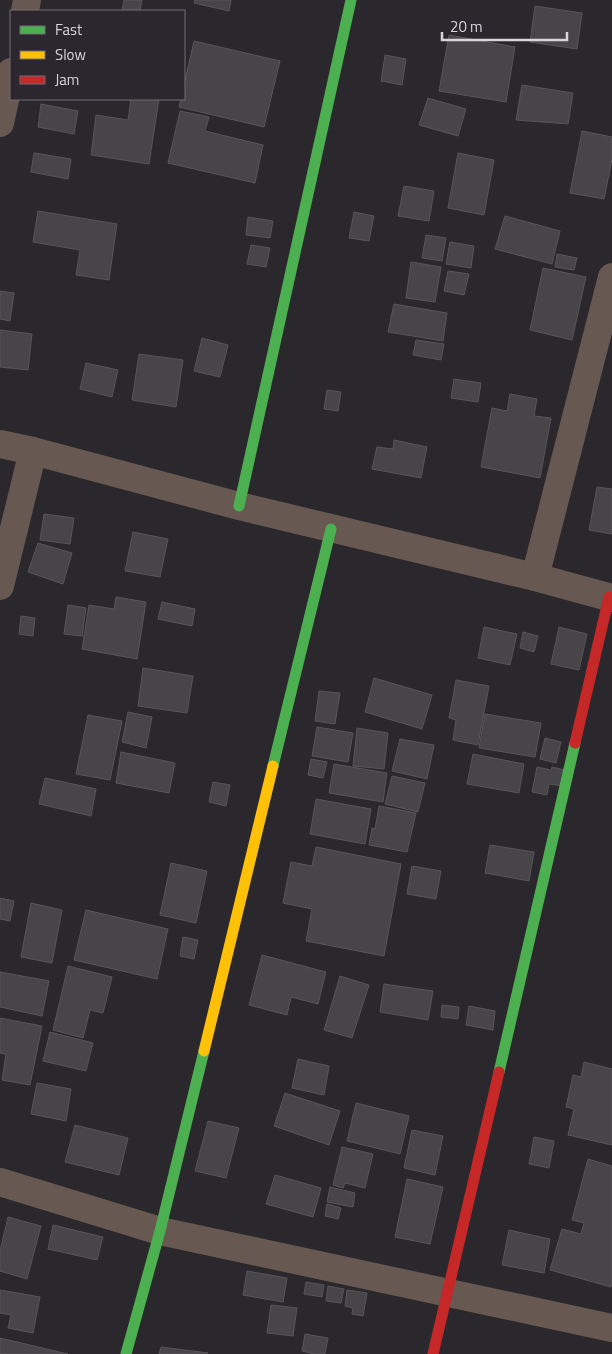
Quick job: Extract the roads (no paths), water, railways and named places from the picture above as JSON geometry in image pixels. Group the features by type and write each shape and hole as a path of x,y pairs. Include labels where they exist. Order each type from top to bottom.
{"street":[{"path":"239,506 351,0"},
{"path":"0,123 10,77"},
{"path":"535,577 612,277"},
{"path":"0,444 331,529 535,577 611,598 433,1354"},
{"path":"0,586 33,451"},
{"path":"126,1354 160,1231 331,529"},
{"path":"0,1182 160,1231 612,1328"}]}
